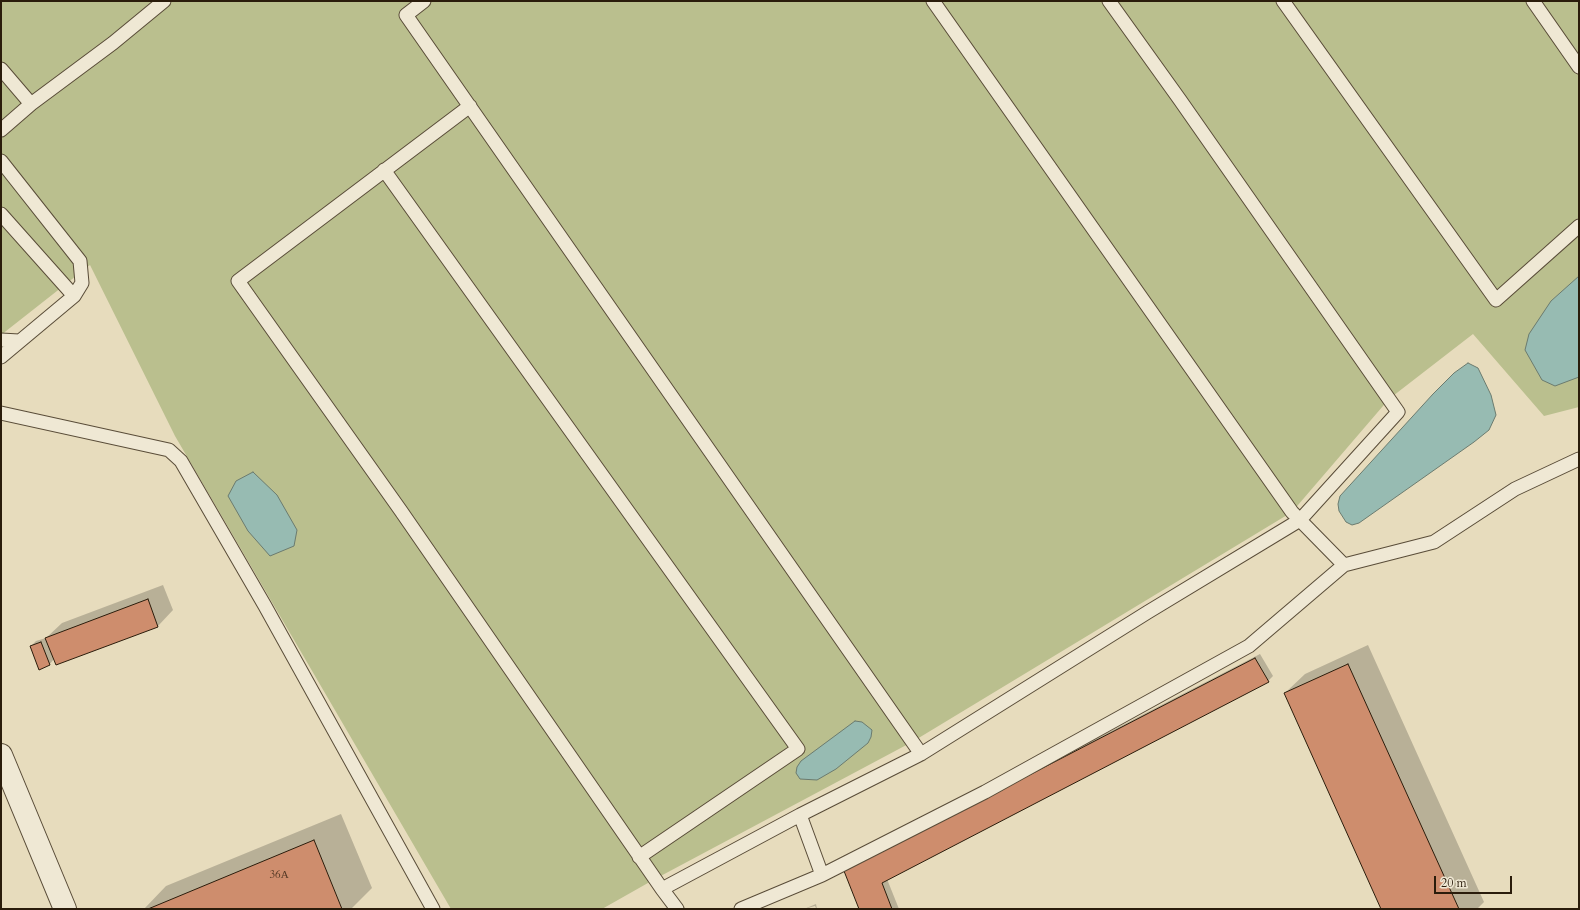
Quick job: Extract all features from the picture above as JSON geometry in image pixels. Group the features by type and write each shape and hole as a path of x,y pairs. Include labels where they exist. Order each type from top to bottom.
{"street":[{"path":"1,755 65,909"}],"lane":[{"path":"1,130 31,104 164,1"},
{"path":"424,1 406,15 920,754"},
{"path":"933,1 1287,505 1344,565"},
{"path":"662,889 800,815 920,754 1148,612 1300,520 1398,412 1109,1"},
{"path":"1283,1 1496,300 1579,226"},
{"path":"1533,1 1579,67"},
{"path":"1,69 31,104"},
{"path":"470,106 238,281 400,511 639,857 677,909"},
{"path":"1,161 80,261 82,283 74,296 1,357"},
{"path":"384,170 798,748 639,857"},
{"path":"1,214 74,296"},
{"path":"1,340 19,341"},
{"path":"1,413 169,450 181,461 269,612 433,909"},
{"path":"741,909 822,875 984,792 1249,646 1344,565 1434,542 1515,489 1579,459"},
{"path":"800,815 822,875"}],"green space":[{"path":"1,1 1579,1 1579,407 1544,416 1473,334 1389,399 1292,512 912,742 655,879 602,909 451,909 175,436 90,265 1,335"}],"water":[{"path":"1579,276 1579,377 1555,386 1542,380 1525,350 1529,334 1551,301"},
{"path":"1468,363 1478,368 1491,395 1496,415 1489,430 1359,523 1352,525 1346,522 1339,511 1338,504 1340,496 1433,394 1454,373"},
{"path":"253,472 277,495 297,530 294,546 270,556 248,531 228,496 236,481"},
{"path":"855,721 862,722 872,730 868,743 836,769 817,780 800,779 796,773 797,767 801,761"}],"building":[{"path":"148,599 158,627 56,665 45,638"},
{"path":"41,642 50,665 39,670 30,646"},
{"path":"1255,658 1269,682 882,883 892,909 859,909 844,871"},
{"path":"1348,664 1459,909 1381,909 1284,693"},
{"path":"314,840 342,909 148,909"}]}
